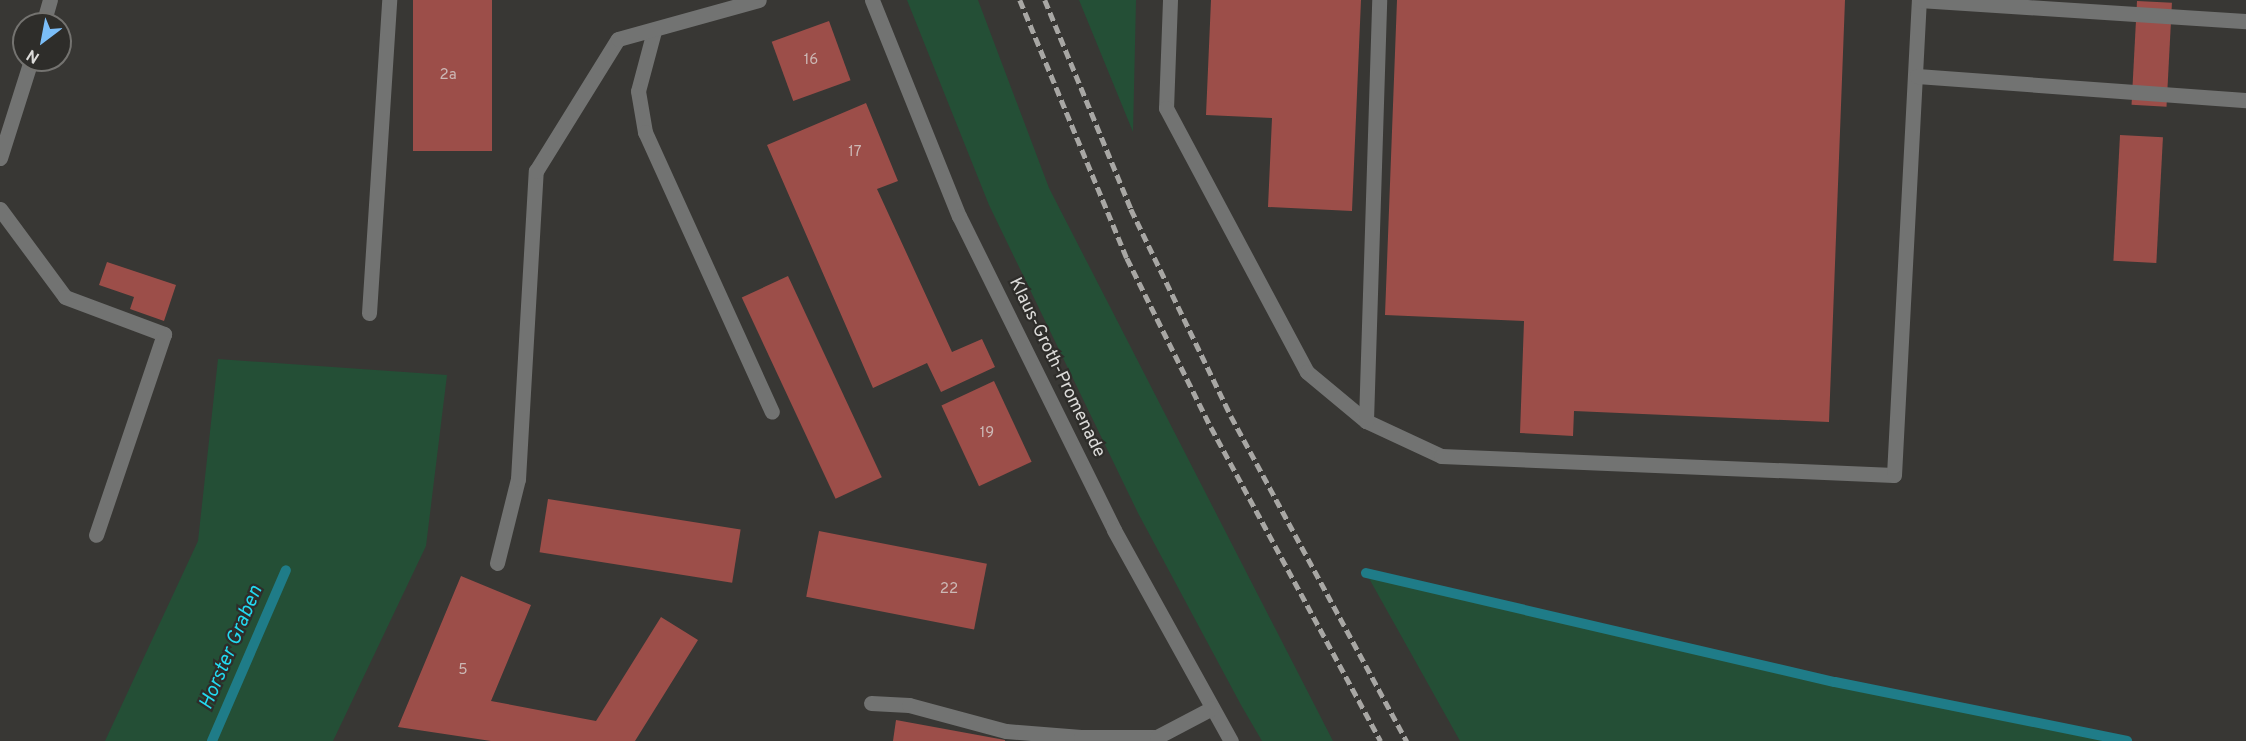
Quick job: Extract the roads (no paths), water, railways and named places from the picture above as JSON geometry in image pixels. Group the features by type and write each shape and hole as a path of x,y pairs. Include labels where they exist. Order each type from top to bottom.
{"street":[{"path":"369,314 389,0"},
{"path":"497,563 518,479 536,171 618,39 654,31 759,0"},
{"name":"Klaus-Groth-Promenade","path":"872,0 959,216 1114,530 1231,741"},
{"path":"1170,0 1166,108 1307,372 1366,421 1441,456 1894,475 1917,76 1919,0 2246,21"},
{"path":"1366,421 1379,0"},
{"path":"654,31 638,91 645,132 772,412"},
{"path":"0,158 27,72"},
{"path":"1917,76 2246,100"},
{"path":"0,209 65,297 164,334 96,535"},
{"path":"871,703 909,705 1006,731 1092,737 1157,737 1212,708"}],"waterway":[{"name":"Horster Graben","path":"212,741 286,570"},
{"path":"1366,573 1835,682 2127,741"}],"railway":[{"path":"1020,0 1127,258 1211,427 1381,741"},
{"path":"1045,0 1131,209 1231,416 1407,741"}]}
